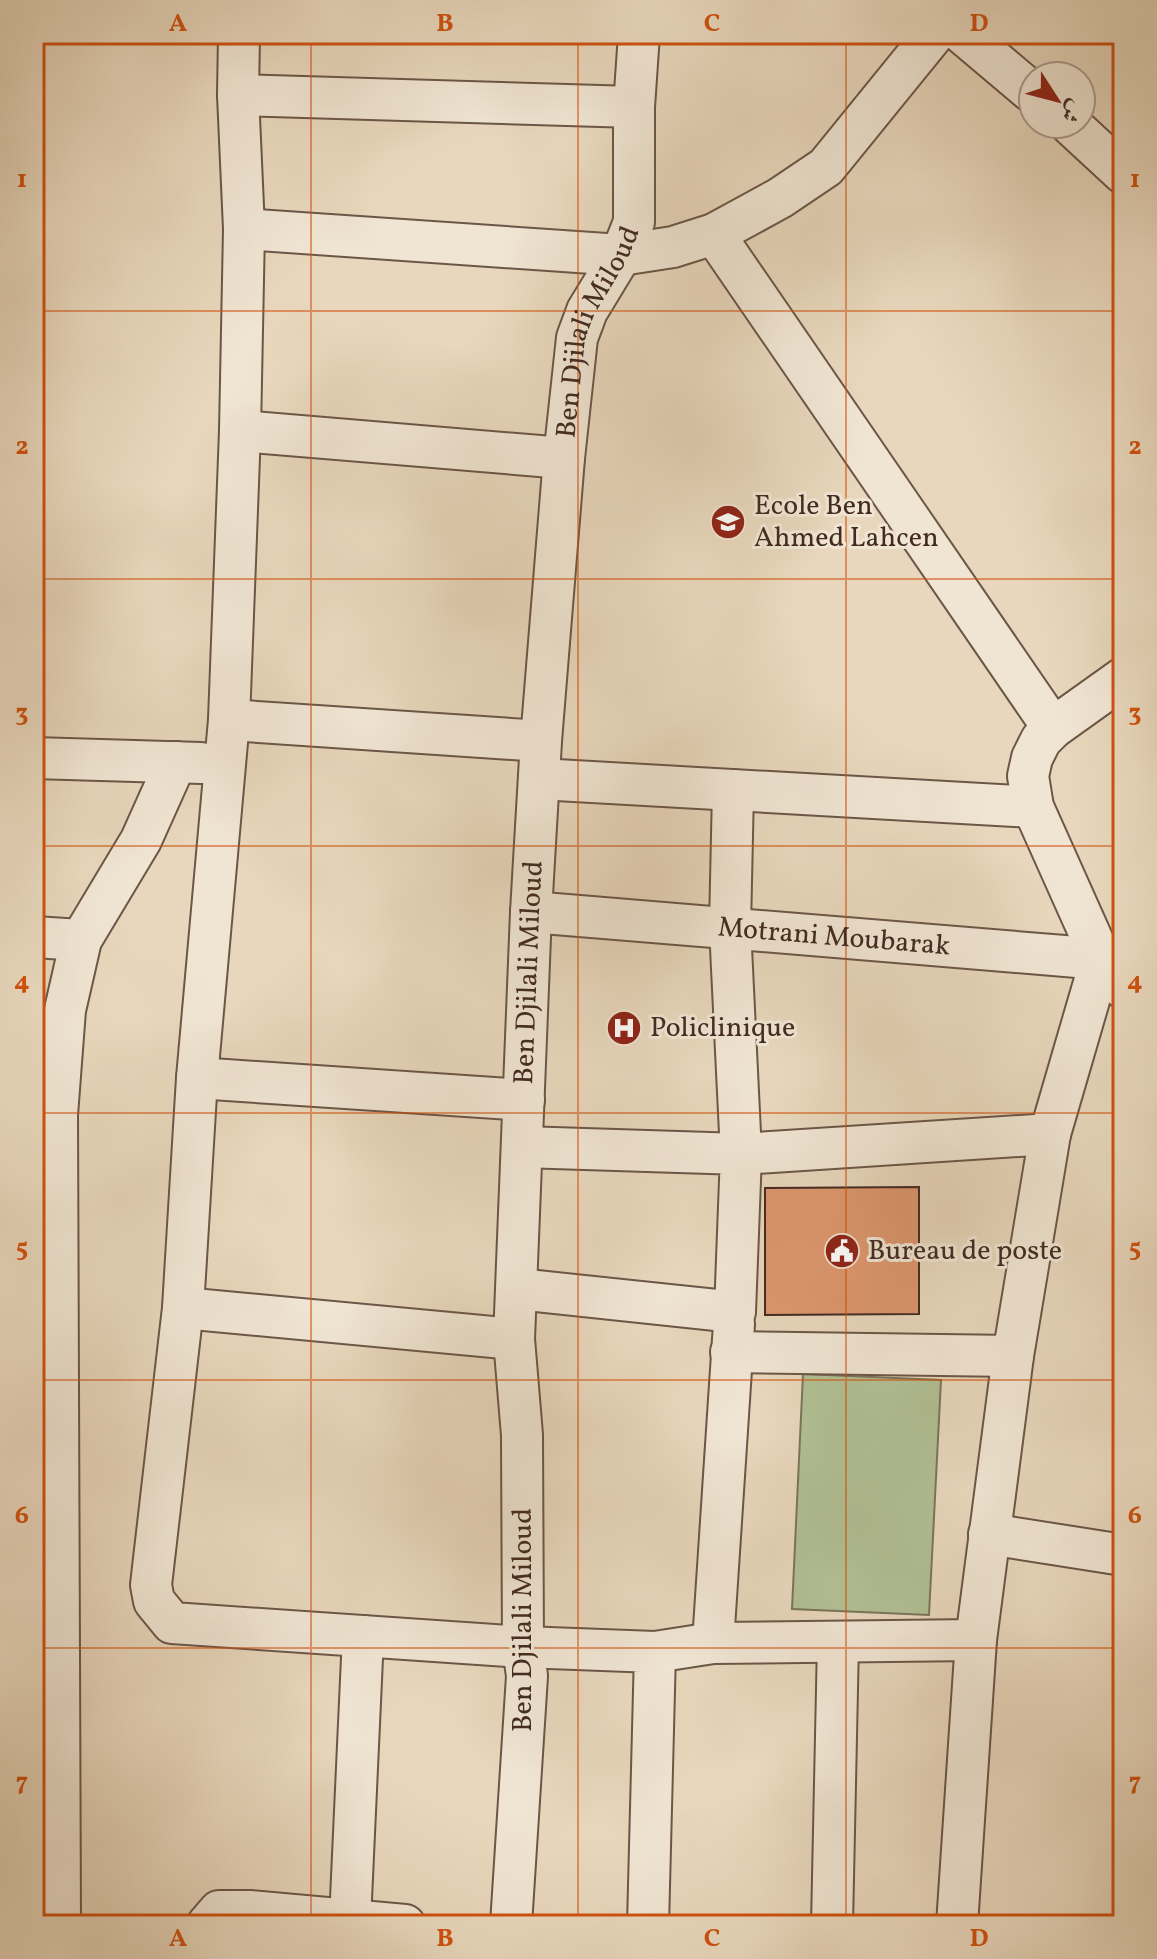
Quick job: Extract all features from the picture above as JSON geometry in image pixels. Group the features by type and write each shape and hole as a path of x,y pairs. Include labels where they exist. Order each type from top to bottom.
{"street":[{"path":"239,34 238,95 244,229 229,720 197,1078 183,1308 151,1585 154,1601 172,1623 523,1647 655,1652 713,1643 976,1640"},
{"name":"Ben Djilali Miloud","path":"511,1925 527,1676 523,1647 522,1435 514,1339 540,760 564,458 577,338 587,311 621,255 634,222 634,107 639,34"},
{"path":"244,229 621,255 673,247 714,234 780,198 826,167 934,34"},
{"path":"963,34 1017,80"},
{"path":"238,95 634,107"},
{"path":"1087,140 1123,173"},
{"path":"714,234 1053,728"},
{"path":"240,431 564,458"},
{"path":"957,1925 976,1640 1013,1356 1050,1134 1112,973 1033,807 1028,776 1041,740 1123,678"},
{"path":"229,720 540,760 733,790 1033,807"},
{"path":"34,758 225,764"},
{"path":"60,1925 46,1115 81,940 141,840 176,762"},
{"path":"713,1643 735,1312 741,1154 730,927 733,790"},
{"name":"Motrani Moubarak","path":"531,912 730,927 1112,973"},
{"path":"34,937 81,940"},
{"path":"197,1078 524,1100"},
{"path":"522,1147 741,1154 1050,1134"},
{"path":"518,1289 735,1312"},
{"path":"183,1308 514,1339"},
{"path":"731,1352 1013,1356"},
{"path":"989,1534 1123,1555"},
{"path":"350,1921 363,1636"},
{"path":"832,1925 838,1642"},
{"path":"648,1925 655,1652"},
{"path":"207,1925 219,1911 405,1925"}],"green space":[{"path":"803,1374 941,1380 929,1615 792,1609"}],"building":[{"name":"Bureau de poste","path":"919,1187 919,1314 765,1315 765,1188"}],"place":[{"name":"Ecole Ben Ahmed Lahcen","path":"728,522"},
{"name":"Policlinique","path":"624,1028"},
{"name":"Bureau de poste","path":"842,1251"}]}
